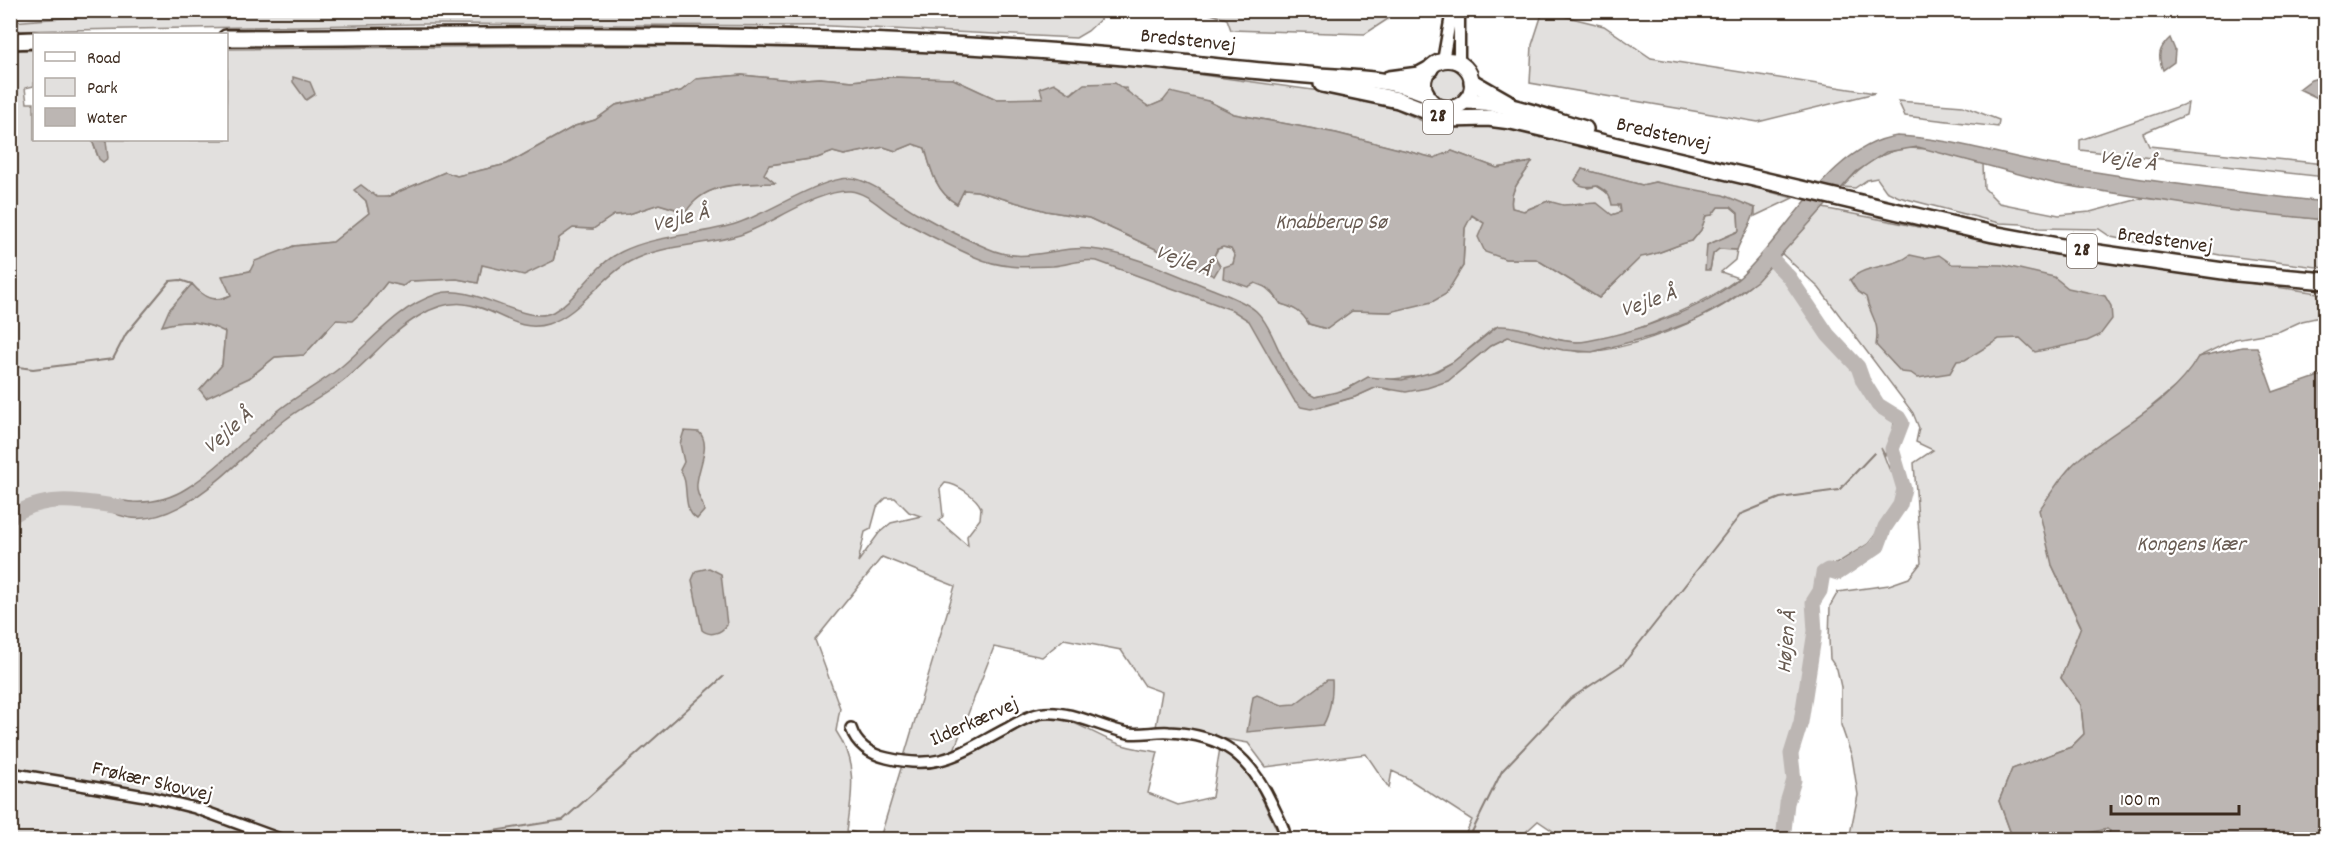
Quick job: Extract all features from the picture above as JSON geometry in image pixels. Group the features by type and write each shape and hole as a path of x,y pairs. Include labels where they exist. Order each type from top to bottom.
{"highway":[{"name":"Bredstenvej","path":"228,38 590,35 918,42 1097,53 1378,80 1426,93"},
{"path":"10,40 33,40"},
{"name":"Bredstenvej","path":"1246,69 1388,97 1438,118 1488,118 1511,121 1993,234 2084,251 2237,273 2325,281"},
{"name":"Bredstenvej","path":"1378,80 1419,75 1430,69"},
{"name":"Bredstenvej","path":"1472,82 1526,111"},
{"name":"Bredstenvej","path":"1466,101 1487,102 1526,111 1790,186"}],"main road":[{"path":"1443,61 1459,63"},
{"name":"28","path":"1443,61 1430,69 1425,80 1426,93 1432,102 1446,108 1457,107 1466,101 1472,82 1470,73 1459,63"}],"street":[{"path":"1443,61 1452,10"},
{"path":"1459,10 1459,63"},
{"name":"Ilderkærvej","path":"851,728 854,738 881,757 931,764 949,759 1019,722 1044,713 1130,734 1169,732 1211,738 1234,750 1249,763 1266,790 1286,840"},
{"name":"Frøkær Skovvej","path":"10,773 151,797 195,808 283,840"}],"green space":[{"path":"165,10 1109,11 1088,31 1076,38 830,26 419,24 11,31 11,22"},
{"path":"1201,11 1388,11 1388,19 1365,34 1231,30 1227,19"},
{"path":"1543,11 1604,26 1651,58 1875,93 1758,122 1530,83 1532,45"},
{"path":"706,46 920,51 1129,65 1320,91 1390,106 1433,126 1489,123 1640,156 1793,198 1755,216 1755,208 1655,182 1642,185 1582,169 1588,188 1597,186 1604,191 1615,200 1621,212 1612,215 1580,203 1563,206 1548,201 1523,211 1512,208 1512,195 1532,162 1497,168 1452,151 1434,158 1336,133 1234,114 1208,101 1163,101 1149,107 1130,95 1126,88 1075,90 1071,94 1021,100 996,99 953,79 891,77 852,81 820,78 790,80 742,75 697,79 681,91 616,105 595,120 575,126 507,164 457,176 445,172 387,197 366,201 369,213 333,242 293,246 250,271 223,276 231,295 219,299 210,298 192,284 163,325 194,322 225,331 222,365 200,390 249,378 275,357 304,355 336,320 352,320 368,306 387,282 402,286 410,281 457,279 478,283 482,265 553,261 559,238 573,228 593,229 614,215 629,214 659,204 685,212 693,202 713,190 737,185 774,183 763,174 769,165 817,158 833,152 844,155 884,147 896,151 913,144 925,148 939,187 957,204 964,190 977,191 1046,211 1089,218 1195,267 1214,256 1218,249 1223,247 1231,249 1235,256 1233,264 1265,287 1281,304 1301,313 1309,324 1327,329 1352,311 1390,312 1460,270 1463,266 1465,228 1471,215 1484,223 1505,259 1536,259 1599,298 1641,256 1692,241 1701,230 1706,215 1712,215 1718,207 1731,207 1738,213 1739,231 1707,245 1710,270 1713,254 1719,249 1737,250 1735,260 1721,272 1738,278 1725,288 1686,309 1617,335 1581,342 1495,327 1453,362 1427,375 1360,383 1334,394 1313,397 1317,408 1355,397 1377,387 1391,390 1462,369 1490,346 1508,337 1580,352 1620,347 1643,340 1689,323 1729,302 1752,284 1774,261 1824,335 1853,369 1871,404 1894,420 1893,433 1885,455 1881,448 1890,471 1899,478 1896,504 1886,514 1879,530 1868,544 1836,564 1828,564 1820,572 1820,591 1813,602 1815,631 1811,663 1801,722 1791,754 1794,780 1787,803 1783,839 1565,839 1538,821 1518,839 1463,839 1472,820 1407,778 1392,771 1389,788 1366,754 1266,767 1248,743 1156,727 1162,692 1145,686 1121,650 1064,639 1042,657 994,647 954,750 931,761 903,760 955,586 882,557 815,640 840,708 836,731 848,755 852,792 847,831 880,838 902,765 922,767 940,765 1025,722 1054,718 1075,724 1116,743 1158,752 1148,793 1178,805 1212,797 1220,748 1234,755 1248,769 1281,839 1242,839 1241,834 1232,831 1226,840 11,839 11,775 82,790 11,770 11,50 33,50 33,86 25,88 27,103 33,103 33,141 92,141 97,154 104,141 228,141 228,49","holes":["945,483 966,492 981,508 980,519 967,536 968,546 939,521 943,516 940,489","886,498 895,498 909,512 921,516 891,523 879,533 858,562 865,532 871,529 877,507"]},
{"path":"1448,66 1461,71 1466,84 1461,97 1448,102 1435,97 1430,84 1435,71"},
{"path":"1898,101 1963,106 1999,120 1998,127 1905,116"},
{"path":"2188,103 2186,115 2143,133 2149,146 2325,164 2325,177 2080,150 2080,140"},
{"path":"1908,148 1928,149 1983,164 1984,188 1999,203 2059,215 2090,212 2143,198 2325,220 2325,268 2220,255 2199,251 2188,244 2145,244 2111,237 2099,229 2039,228 2022,224 1999,223 1899,197 1886,191 1877,178 1867,180 1855,188 1842,187 1872,161 1888,153"},
{"path":"1823,208 2070,257 2325,294 2325,316 2302,321 2280,331 2235,339 2198,357 2187,377 2152,406 2052,565 2081,627 2061,678 2081,705 2084,734 2071,747 2012,769 1999,801 2013,839 1849,839 1858,795 1852,757 1841,725 1841,687 1837,669 1830,659 1830,606 1838,592 1889,585 1909,578 1921,563 1914,463 1933,450 1916,442 1919,428 1913,413 1819,288 1781,253"}],"water":[{"path":"2170,38 2175,50 2174,62 2163,70 2160,52"},
{"name":"Knabberup Sø","path":"742,75 790,80 820,78 852,81 891,77 953,79 996,99 1043,98 1040,88 1054,83 1071,94 1084,84 1115,83 1149,107 1163,101 1170,92 1208,101 1234,114 1336,133 1434,158 1452,151 1497,168 1532,162 1514,189 1511,201 1512,208 1524,211 1548,201 1563,205 1597,203 1612,215 1621,212 1620,205 1612,205 1609,195 1597,186 1577,183 1575,180 1582,169 1642,185 1655,182 1723,195 1755,208 1737,250 1719,249 1713,254 1710,270 1705,270 1707,245 1739,231 1738,213 1731,207 1718,207 1712,215 1706,216 1701,230 1692,241 1641,257 1599,298 1536,259 1505,259 1485,252 1478,237 1484,223 1472,215 1465,228 1463,266 1446,294 1432,302 1390,312 1352,311 1327,329 1309,324 1298,311 1281,304 1270,289 1255,283 1248,287 1223,278 1224,267 1233,264 1235,256 1231,249 1223,247 1217,249 1214,256 1220,266 1214,276 1089,218 1046,211 977,191 964,190 957,204 939,187 932,173 925,148 913,144 896,151 884,147 844,155 833,152 817,158 769,165 764,174 775,183 737,184 714,189 694,202 686,212 659,204 629,214 614,215 593,229 573,228 559,238 553,261 524,275 482,265 478,283 457,279 410,281 403,286 387,282 368,306 352,321 336,320 304,355 275,357 249,378 206,398 200,390 222,365 225,332 194,322 178,322 162,326 169,310 192,284 205,296 214,299 225,298 231,295 222,276 250,271 255,261 294,246 333,242 369,213 366,201 354,190 361,185 377,197 387,197 445,172 457,176 507,164 575,126 595,120 616,105 681,91 696,79"},
{"path":"2325,76 2324,101 2299,89 2311,80"},
{"path":"293,77 310,82 315,94 306,100 293,82"},
{"path":"1897,136 1937,140 2034,161 2122,176 2325,202 2325,220 2217,209 2056,184 1918,147 1886,152 1856,172 1757,281 1723,305 1693,321 1653,336 1592,352 1563,350 1508,337 1490,346 1448,381 1406,392 1377,387 1355,397 1311,409 1301,407 1294,400 1249,321 1232,310 1097,261 1086,260 1053,266 1023,267 985,261 914,227 862,194 850,191 838,192 810,201 740,235 669,248 642,256 619,269 570,312 548,324 532,326 518,323 475,306 459,304 440,306 409,323 346,379 285,420 223,476 199,495 174,510 149,518 124,517 100,504 112,500 154,501 168,498 187,488 221,462 281,408 334,372 397,316 422,300 437,294 466,293 528,314 541,315 553,312 563,306 602,265 621,252 664,238 738,223 808,190 837,180 849,178 865,182 943,227 1001,253 1027,255 1078,249 1106,251 1152,265 1235,298 1251,307 1264,320 1295,380 1315,397 1345,390 1368,377 1402,380 1437,371 1453,362 1498,326 1520,328 1576,342 1646,326 1687,310 1706,301 1738,279 1756,261 1810,195 1851,156 1873,143"},
{"path":"92,141 106,141 108,158 103,162 99,159"},
{"path":"1910,255 1924,258 1939,255 1952,264 2002,265 2054,277 2068,288 2105,296 2111,306 2112,319 2100,335 2087,341 2035,352 2020,338 1999,339 1965,360 1957,361 1950,373 1918,378 1911,373 1901,372 1876,345 1876,325 1866,297 1857,291 1850,280 1864,271 1896,262"},
{"name":"Kongens Kær","path":"2242,347 2257,347 2273,392 2325,374 2325,839 2106,839 2110,831 2107,829 2089,833 2079,839 2013,839 1999,801 2012,769 2071,747 2084,734 2081,705 2061,678 2081,626 2052,565 2039,510 2073,464 2159,401 2174,388 2198,357"},
{"path":"684,431 699,432 704,444 697,488 704,511 697,519 689,509 685,482 680,470 684,462 680,444"},
{"path":"709,568 721,574 727,625 719,632 712,634 702,630 692,580 696,571"},
{"path":"1327,680 1332,680 1332,691 1323,725 1247,732 1253,697 1257,695 1282,705 1295,704"}],"waterway":[{"name":"Højen Å","path":"1769,256 1789,277 1828,335 1858,367 1863,381 1878,405 1899,418 1902,423 1892,449 1904,489 1900,505 1885,527 1878,546 1838,573 1828,570 1823,573 1820,591 1813,602 1815,631 1801,722 1791,754 1794,780 1787,803 1783,840"},
{"path":"11,366 33,369 113,359 126,334 170,281 180,280 192,284"},
{"path":"1468,840 1502,771 1570,699 1623,664 1741,514 1780,498 1839,490 1874,453"},
{"name":"Vejle Å","path":"10,517 23,509 50,502 78,501 120,507"},
{"path":"435,840 563,820 723,677"}]}
